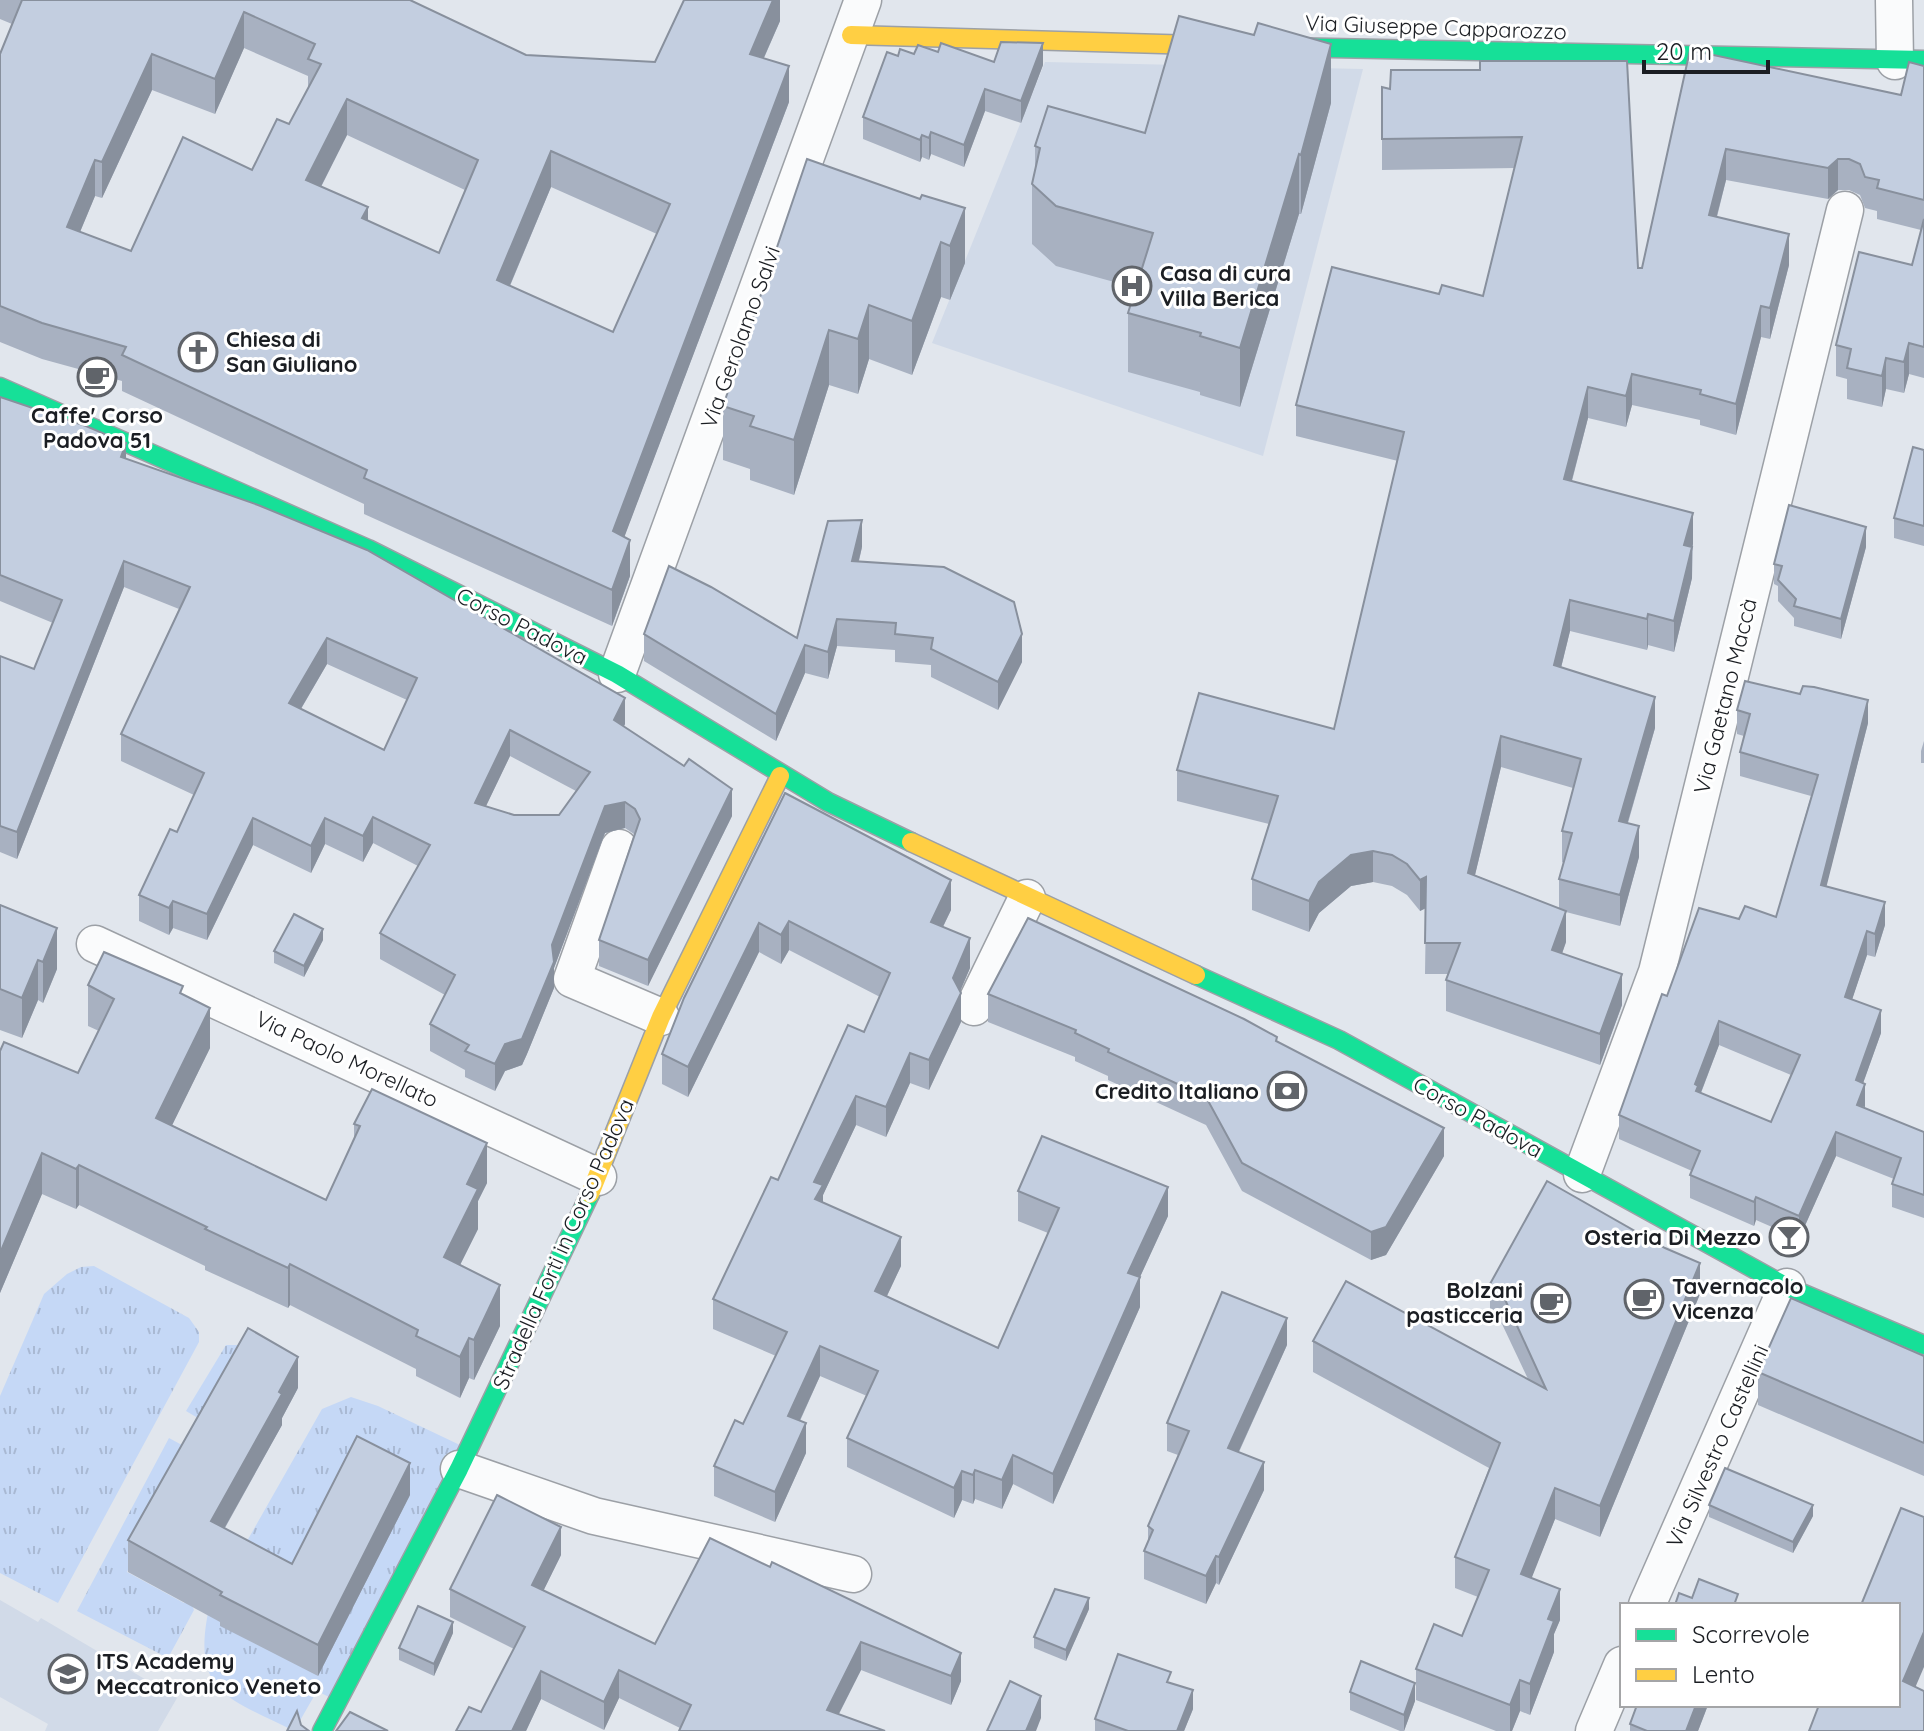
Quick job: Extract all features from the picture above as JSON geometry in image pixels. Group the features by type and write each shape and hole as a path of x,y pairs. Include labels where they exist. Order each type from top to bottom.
{"street":[{"name":"Via Gerolamo Salvi","path":"617,674 863,0"},
{"path":"1894,0 1909,61"},
{"name":"Via Giuseppe Capparozzo","path":"851,35 1909,61"},
{"name":"Via Gaetano Maccà","path":"1582,1174 1657,972 1845,210"},
{"name":"Corso Padova","path":"0,387 368,549 617,674 780,776 1027,898 1339,1040 1787,1287 1924,1345"},
{"name":"Stradella Forti in Corso Padova","path":"322,1731 459,1469 598,1177 661,1017 780,776"},
{"path":"619,848 572,979 661,1017"},
{"path":"974,1007 1027,898"},
{"name":"Via Paolo Morellato","path":"95,944 598,1177"},
{"name":"Via Silvestro Castellini","path":"1648,1603 1787,1287"},
{"path":"459,1469 594,1516 853,1574"},
{"path":"1594,1731 1620,1670"}],"shaded area":[{"name":"Casa di cura Villa Berica","path":"1045,62 1363,69 1263,456 932,343"},
{"name":"ITS Academy Meccatronico Veneto","path":"0,1600 38,1622 41,1618 177,1698 158,1731 45,1731 48,1724 0,1697"}],"green space":[{"path":"94,1266 189,1318 199,1332 199,1342 58,1603 0,1573 0,1396 44,1294 67,1274 81,1267"},
{"path":"226,1345 239,1345 278,1368 208,1424 186,1411"},
{"path":"351,1397 378,1406 462,1446 333,1699 317,1691 294,1731 233,1700 210,1675 205,1658 209,1608 322,1409"},
{"path":"169,1438 193,1451 127,1572 184,1603 188,1597 194,1610 168,1658 77,1611"}],"building":[{"path":"22,0 410,0 526,55 655,62 684,0 773,0 750,54 789,66 613,531 630,540 612,590 364,478 367,470 122,355 126,347 42,323 0,306 0,54","holes":["244,12 315,44 308,59 321,64 289,124 277,119 252,170 183,137 131,251 67,227 95,160 102,162 152,54 215,79","347,99 478,160 439,253 362,218 368,207 306,180","551,151 670,204 613,332 497,280"]},
{"path":"1179,16 1254,35 1258,23 1331,44 1301,155 1240,348 1200,336 1201,333 1128,313 1153,233 1056,206 1032,184 1040,148 1035,146 1048,106 1145,133"},
{"path":"1001,42 1043,43 1021,101 985,89 964,145 931,132 929,138 922,135 920,140 863,117 887,52 898,56 900,49 914,54 918,45 938,52 941,43 994,62"},
{"path":"1690,50 1901,95 1909,62 1924,66 1924,200 1877,188 1879,180 1865,177 1860,164 1849,159 1838,159 1828,168 1726,149 1709,215 1789,234 1770,308 1761,306 1736,404 1700,394 1701,390 1632,374 1626,396 1588,387 1564,479 1693,513 1684,545 1692,547 1674,621 1648,614 1647,619 1570,600 1554,665 1655,697 1619,821 1639,826 1620,895 1559,879 1572,833 1562,831 1581,759 1501,736 1468,873 1566,911 1552,950 1622,974 1600,1034 1446,980 1460,943 1425,943 1426,877 1420,880 1407,864 1392,855 1373,851 1351,855 1319,882 1309,901 1252,879 1278,796 1177,770 1199,693 1334,729 1404,432 1296,405 1332,267 1439,294 1442,285 1483,296 1522,137 1382,139 1382,87 1390,89 1391,70 1480,70 1480,61 1627,61 1638,268 1642,268"},
{"path":"807,159 920,199 922,195 965,208 950,246 941,242 912,321 869,305 858,339 829,330 794,440 750,426 754,416 723,406"},
{"path":"1924,219 1924,347 1909,343 1904,362 1886,358 1882,376 1847,368 1851,349 1836,345 1859,252 1912,265"},
{"path":"0,397 126,443 121,457 258,505 367,550 625,698 614,720 684,766 689,759 732,789 648,960 599,940 640,819 635,809 625,802 605,806 552,945 554,962 522,1039 505,1044 495,1064 465,1051 469,1045 430,1024 455,975 380,933 430,845 373,817 363,836 325,818 311,846 253,818 207,914 173,901 169,908 139,895 170,829 177,832 204,773 121,734 190,587 124,561 17,832 0,826 0,656 34,669 62,600 0,575","holes":["327,638 417,678 384,750 289,703","510,730 590,772 559,815 514,815 475,803"]},
{"path":"1913,447 1924,450 1924,526 1894,518"},
{"path":"1789,505 1866,527 1841,619 1794,606 1796,599 1778,580 1782,566 1774,564"},
{"path":"862,520 852,561 944,567 1014,602 1022,634 998,682 931,649 933,638 895,634 896,623 837,619 828,652 805,645 776,714 644,634 669,566 797,638 828,521"},
{"path":"1745,681 1800,694 1803,686 1814,687 1868,700 1821,885 1885,902 1875,934 1867,931 1845,997 1881,1010 1856,1080 1865,1084 1857,1105 1924,1132 1924,1195 1892,1184 1901,1158 1836,1132 1799,1216 1756,1197 1754,1202 1690,1175 1700,1151 1619,1115 1662,994 1667,996 1699,908 1739,919 1745,906 1776,917 1818,775 1740,752 1750,714 1737,710","holes":["1719,1021 1800,1055 1771,1122 1696,1091 1698,1086 1695,1084"]},
{"path":"785,793 951,880 931,922 970,938 953,978 961,993 929,1060 910,1053 886,1107 856,1096 814,1182 823,1185 815,1199 901,1237 875,1291 998,1348 1059,1208 1018,1191 1042,1136 1168,1187 1128,1273 1140,1277 1053,1474 1013,1455 1002,1480 975,1470 973,1475 962,1471 954,1488 847,1438 878,1371 820,1346 788,1416 806,1423 775,1492 714,1466 735,1420 743,1424 787,1332 713,1299 771,1177 778,1180 848,1025 864,1032 890,973 789,921 781,935 759,923 688,1067 662,1054 684,998"},
{"path":"0,905 57,928 43,962 38,960 22,998 0,989"},
{"path":"294,914 323,929 304,966 274,951"},
{"path":"1028,918 1244,1019 1277,1037 1276,1041 1444,1128 1386,1227 1371,1232 1242,1163 1206,1097 1108,1052 1109,1049 1075,1033 1076,1030 988,994"},
{"path":"104,952 183,986 180,993 210,1008 156,1118 326,1200 360,1126 354,1124 372,1089 487,1143 467,1184 478,1189 444,1257 500,1285 474,1340 469,1338 460,1357 416,1336 418,1330 290,1264 288,1268 79,1165 76,1169 42,1153 0,1253 0,1051 4,1042 78,1073 114,999 88,985"},
{"path":"1547,1181 1665,1248 1700,1263 1600,1506 1555,1488 1521,1574 1560,1589 1548,1619 1554,1621 1530,1684 1520,1680 1510,1705 1416,1669 1434,1624 1462,1636 1489,1570 1455,1557 1500,1443 1313,1341 1346,1281 1546,1389 1502,1293 1490,1284"},
{"path":"1222,1292 1287,1318 1228,1448 1264,1462 1219,1557 1216,1556 1206,1576 1144,1551 1153,1530 1148,1526 1189,1431 1167,1423"},
{"path":"1791,1298 1924,1356 1924,1443 1758,1372"},
{"path":"248,1328 298,1357 279,1392 282,1394 211,1521 292,1564 357,1436 410,1463 318,1645 220,1595 222,1592 128,1540"},
{"path":"1725,1468 1813,1505 1793,1542 1709,1505"},
{"path":"497,1495 561,1527 532,1585 655,1644 710,1538 770,1567 772,1562 961,1653 951,1676 861,1642 827,1710 885,1731 679,1731 691,1705 619,1670 604,1702 541,1671 512,1731 456,1731 469,1707 481,1712 525,1627 450,1589"},
{"path":"1901,1508 1924,1517 1924,1632 1903,1681 1924,1691 1924,1731 1809,1731 1818,1707 1900,1707 1900,1603 1862,1603"},
{"path":"1699,1579 1738,1594 1735,1603 1676,1603 1679,1593 1692,1598"},
{"path":"1055,1589 1089,1598 1066,1650 1034,1637"},
{"path":"418,1606 453,1622 434,1664 399,1648"},
{"path":"1118,1654 1171,1672 1167,1682 1193,1690 1177,1731 1128,1731 1095,1719"},
{"path":"1361,1661 1415,1683 1404,1715 1350,1692"},
{"path":"1010,1681 1041,1696 1026,1731 987,1731"},
{"path":"1636,1707 1695,1707 1686,1731 1647,1731 1630,1724"},
{"path":"297,1711 301,1725 309,1731 287,1731"},
{"path":"350,1712 388,1731 336,1731"}],"traffic: fast":[{"path":"1231,46 1924,60"},
{"path":"0,387 368,549 617,674 828,802 911,842"},
{"path":"1196,975 1339,1040 1787,1287 1924,1345"},
{"path":"322,1731 459,1469 590,1194"}],"traffic: slow":[{"path":"851,35 1231,46"},
{"path":"590,1194 661,1017 780,776"},
{"path":"911,842 1196,975"}],"place":[{"name":"Casa di cura Villa Berica","path":"1132,286"},
{"name":"Chiesa di San Giuliano","path":"198,352"},
{"name":"Caffe' Corso Padova 51","path":"97,377"},
{"name":"Credito Italiano","path":"1287,1091"},
{"name":"Osteria Di Mezzo","path":"1789,1237"},
{"name":"Tavernacolo Vicenza","path":"1644,1299"},
{"name":"Bolzani pasticceria","path":"1551,1303"},
{"name":"ITS Academy Meccatronico Veneto","path":"68,1674"}]}
